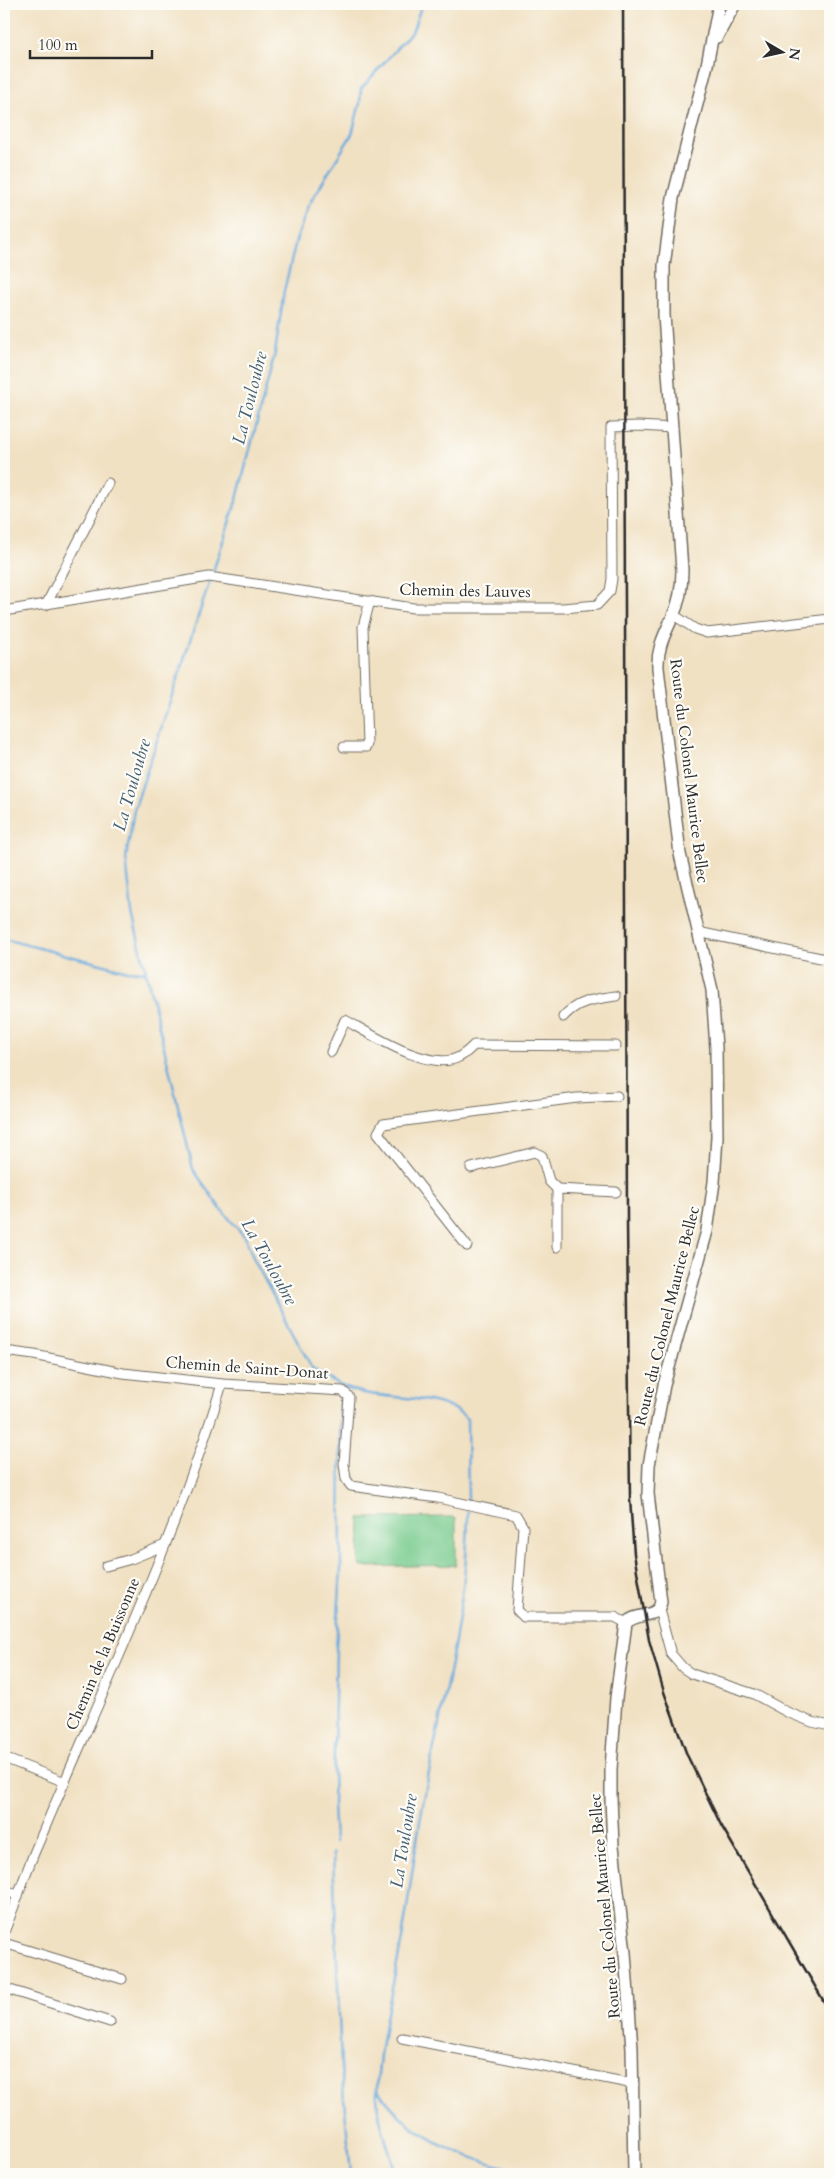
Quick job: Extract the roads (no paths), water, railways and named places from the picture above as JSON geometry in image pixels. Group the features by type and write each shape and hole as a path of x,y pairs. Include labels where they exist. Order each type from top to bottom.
{"main road":[{"name":"Route du Colonel Maurice Bellec","path":"658,1610 662,1602 648,1494 650,1458 664,1385 703,1250 712,1201 715,1167 716,1082 714,1009 708,971 680,854 658,668 660,644 674,615 680,596 682,570 664,315 666,244 672,198 707,65 718,4"},
{"name":"Route du Colonel Maurice Bellec","path":"707,65 721,28 735,4"},
{"path":"626,1622 632,1618 658,1610"},
{"name":"Route du Colonel Maurice Bellec","path":"626,1622 616,1707 611,1769 611,1798 613,1846 625,1953 634,2084 634,2174"}],"street":[{"name":"Chemin des Lauves","path":"4,611 213,577 413,608 563,608 597,605 610,591 612,579 611,427 673,428"},
{"path":"46,605 108,483"},
{"path":"344,747 366,747 367,744 364,627 370,601"},
{"path":"674,615 695,629 707,633 830,619"},
{"path":"698,932 830,960"},
{"path":"563,1017 572,1007 592,1000 616,996"},
{"path":"331,1052 345,1020 402,1050 427,1059 458,1058 474,1045 616,1046"},
{"path":"467,1246 378,1133 383,1124 577,1098 617,1096"},
{"path":"471,1168 534,1152 542,1156 549,1181 557,1189 616,1192"},
{"path":"557,1189 557,1248"},
{"name":"Chemin de Saint-Donat","path":"4,1351 34,1355 123,1373 222,1384 343,1391 349,1397 344,1464 346,1479 351,1486 438,1498 516,1515 523,1527 517,1610 524,1617 615,1617 626,1622"},
{"name":"Chemin de la Buissonne","path":"4,1932 37,1846 134,1623 202,1451 222,1384"},
{"path":"106,1566 131,1559 165,1545"},
{"path":"658,1610 671,1654 683,1668 692,1674 754,1694 786,1712 812,1722 830,1726"},
{"path":"4,1758 64,1782"},
{"path":"4,1889 18,1896"},
{"path":"4,1943 122,1979"},
{"path":"4,1988 110,2022"},
{"path":"402,2038 634,2084"}],"waterway":[{"name":"La Touloubre","path":"422,4 413,30 361,89 360,103 352,134 308,206 296,241 284,291 275,353 237,499 134,810 126,858 132,913 193,1169 220,1208 245,1237 254,1260 312,1368 330,1380 349,1389 363,1393 411,1398 442,1404 456,1410 467,1419 468,1501"},
{"path":"4,939 128,971 145,972"},
{"path":"335,1842 333,1805 336,1648 341,1569 340,1394"},
{"name":"La Touloubre","path":"396,2174 377,2101 378,2072 383,2035 401,1944 421,1813 459,1618 467,1547 468,1511"},
{"path":"333,1853 341,2067 351,2174"},
{"path":"377,2090 405,2120 438,2143 468,2156 534,2174"}],"railway":[{"path":"623,4 627,1221 630,1499 634,1554 649,1640 664,1692 687,1755 721,1825 830,2012"}]}
